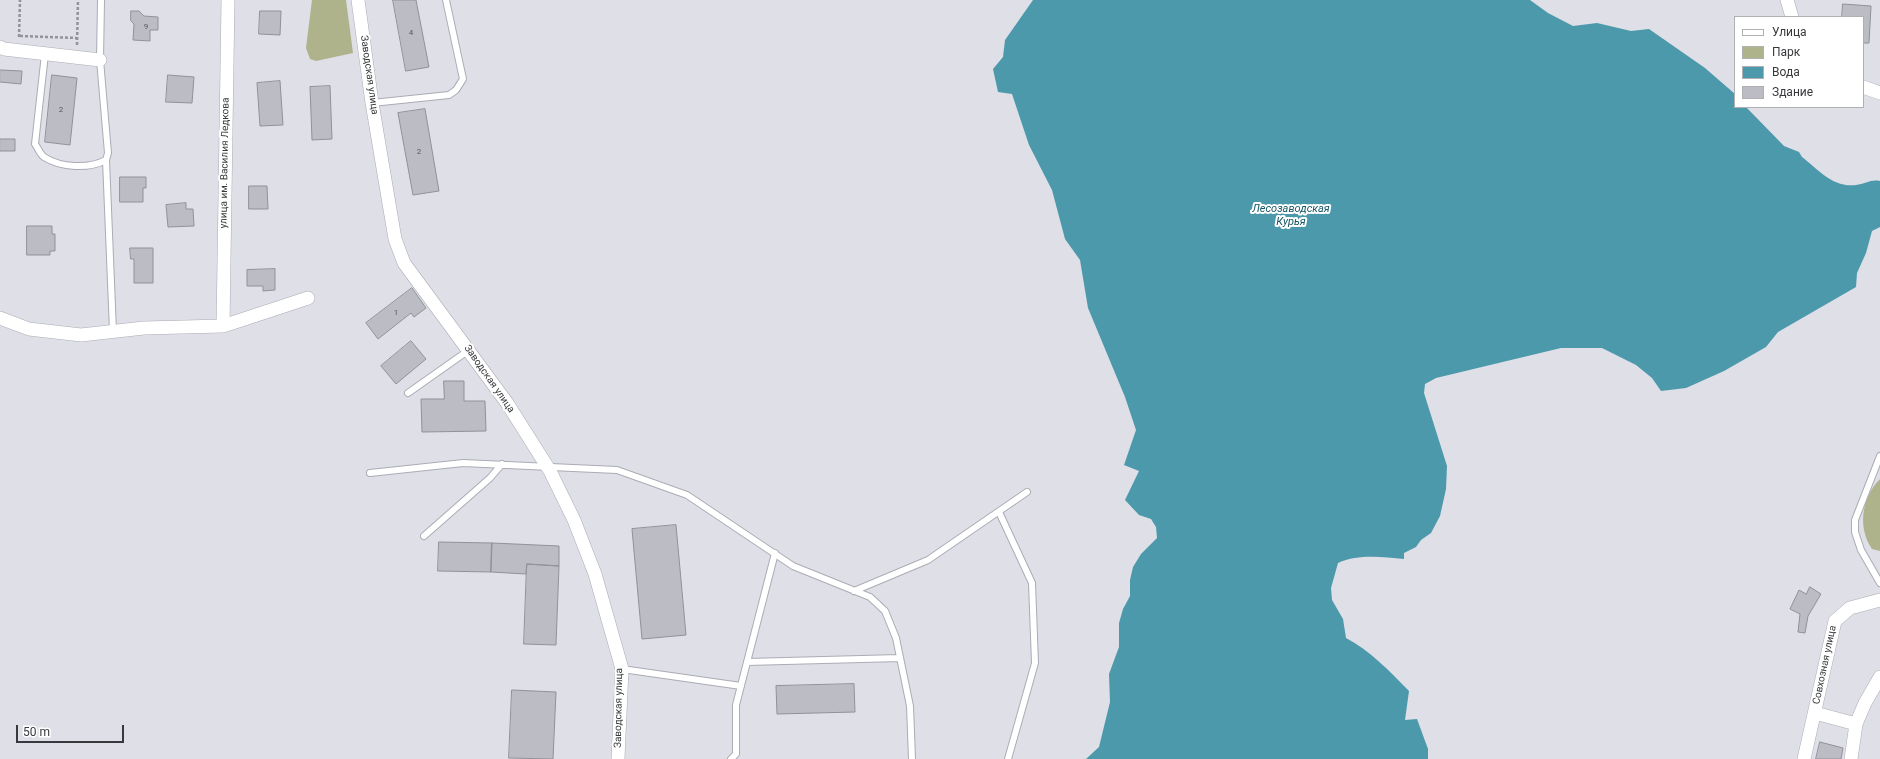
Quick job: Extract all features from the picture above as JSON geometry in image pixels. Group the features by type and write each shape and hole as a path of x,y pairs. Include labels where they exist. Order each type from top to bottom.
{"street":[{"name":"улица им. Василия Ледкова","path":"223,326 228,0"},
{"name":"Заводская улица","path":"358,0 372,103 395,239 404,263 507,403 548,467 574,520 595,574 622,669 618,759"},
{"path":"1788,0 1792,16"},
{"path":"0,46 4,49 18,51 100,60"},
{"path":"1864,87 1880,93"},
{"path":"0,318 29,329 81,335 144,328 223,326 308,298"},
{"name":"Совхозная улица","path":"1804,759 1835,621 1850,608 1880,600"},
{"path":"1851,759 1856,724 1880,677"},
{"path":"1815,713 1856,724"}],"lane":[{"path":"101,0 100,60 108,153 106,160 113,332"},
{"path":"372,103 449,95 456,90 463,79 446,0"},
{"path":"45,54 35,144 43,156 62,165 97,164 106,160"},
{"path":"408,393 469,350"},
{"path":"1880,456 1855,520 1855,532 1861,550 1880,583"},
{"path":"370,473 462,463 617,470 687,495 793,566 870,597 885,611 896,638 910,706 912,759"},
{"path":"424,536 490,478 502,464"},
{"path":"854,591 928,560 1027,492"},
{"path":"999,512 1032,583 1035,663 1008,759"},
{"path":"731,759 736,754 736,705 775,553"},
{"path":"747,662 900,658"},
{"path":"622,669 741,686"}],"path":[{"path":"18,51 20,0"},
{"path":"77,57 78,0"},
{"path":"19,36 77,38"}],"green space":[{"path":"312,0 346,0 353,53 316,61 310,59 306,48"},
{"path":"1880,479 1880,551 1872,549 1864,531 1863,522 1869,494"}],"water":[{"name":"Лесозаводская Курья","path":"1033,0 1530,0 1548,13 1573,26 1597,23 1631,31 1649,29 1705,68 1734,93 1734,108 1747,108 1784,146 1799,152 1802,157 1833,181 1840,184 1856,185 1880,181 1880,227 1872,231 1866,253 1857,273 1856,287 1778,332 1766,347 1724,371 1686,388 1661,391 1652,378 1636,365 1602,348 1561,348 1436,378 1425,384 1424,393 1447,466 1446,489 1440,516 1431,533 1421,540 1416,547 1404,553 1404,559 1362,557 1338,563 1331,588 1332,600 1343,619 1346,638 1372,655 1409,691 1405,720 1417,719 1428,749 1428,759 1086,759 1099,747 1110,702 1109,674 1119,647 1119,623 1123,609 1130,596 1130,580 1133,567 1141,554 1157,538 1156,527 1151,519 1139,515 1125,500 1139,471 1124,465 1136,430 1125,397 1088,308 1080,260 1065,239 1052,190 1029,145 1012,94 998,92 993,69 1003,57 1005,40"}],"building":[{"path":"393,0 416,0 429,67 406,71"},
{"path":"1843,4 1871,6 1869,43 1864,43 1864,16 1842,16"},
{"path":"131,11 139,11 144,16 158,17 158,30 150,30 150,41 133,40 134,24 131,21"},
{"path":"260,11 281,11 280,35 259,34"},
{"path":"0,70 22,71 21,84 0,82"},
{"path":"52,75 77,78 70,145 45,142"},
{"path":"168,75 194,77 192,103 166,102"},
{"path":"280,81 283,125 260,126 257,83"},
{"path":"330,86 332,139 312,140 310,87"},
{"path":"425,109 439,191 413,195 398,113"},
{"path":"0,139 15,139 15,151 0,151"},
{"path":"120,177 146,177 146,188 143,188 143,202 120,202"},
{"path":"249,186 267,186 268,209 249,209"},
{"path":"186,203 186,209 193,209 194,226 168,227 166,205"},
{"path":"27,226 52,226 52,234 55,234 55,251 50,251 50,255 27,255"},
{"path":"130,248 153,248 153,283 134,283 134,259 131,259"},
{"path":"275,269 275,290 263,291 263,286 247,286 247,270"},
{"path":"412,288 426,308 414,317 411,313 378,339 366,323"},
{"path":"411,341 426,359 396,384 381,366"},
{"path":"444,381 464,381 464,401 485,401 486,431 422,432 421,399 444,399"},
{"path":"676,525 686,635 642,639 632,529"},
{"path":"439,542 492,543 491,572 438,571"},
{"path":"492,543 559,546 559,566 527,564 526,574 491,572"},
{"path":"527,564 559,566 556,645 524,644"},
{"path":"1810,587 1821,594 1808,616 1805,633 1798,632 1800,614 1790,609 1799,590 1806,594"},
{"path":"854,684 855,712 777,714 776,686"},
{"path":"512,690 556,692 553,759 509,758"},
{"path":"1820,742 1843,748 1841,759 1816,759"}]}
